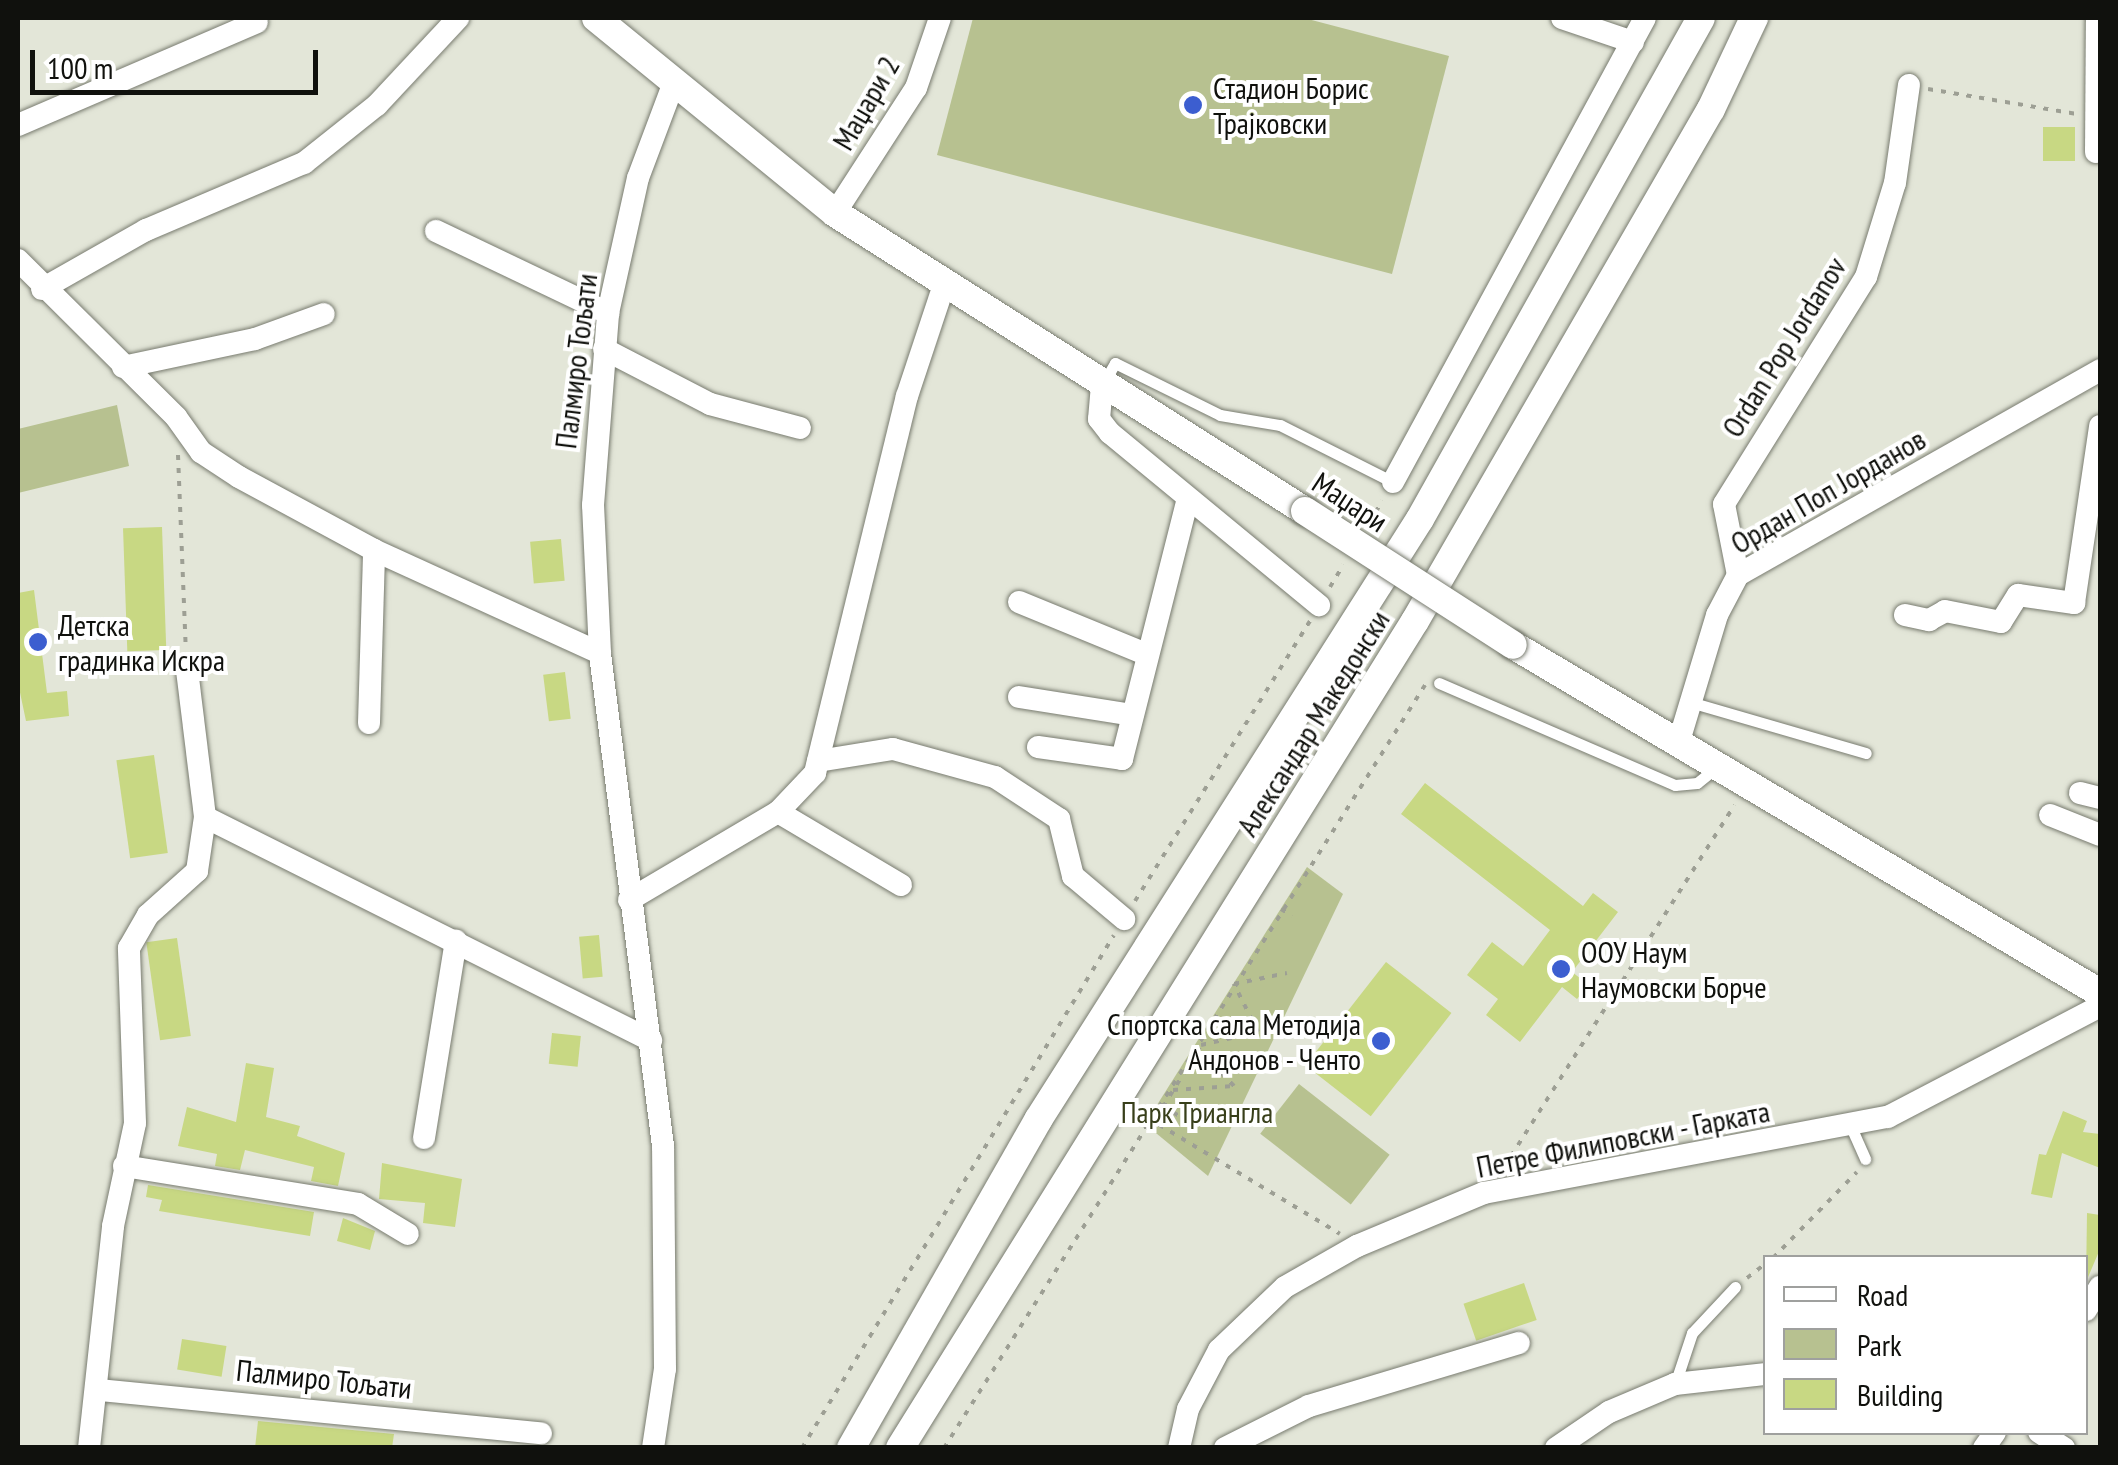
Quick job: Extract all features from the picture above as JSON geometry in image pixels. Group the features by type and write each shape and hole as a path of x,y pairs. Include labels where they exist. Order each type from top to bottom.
{"street":[{"path":"42,289 146,230 304,163 377,105 458,18"},
{"name":"Маџари","path":"596,18 835,213 944,285 1513,645 1750,779 2100,993"},
{"name":"Маџари 2","path":"835,213 916,88 940,18"},
{"path":"1562,18 1633,42"},
{"path":"1393,482 1646,18"},
{"name":"Александар Македонски","path":"851,1448 1038,1120 1457,457 1701,18"},
{"name":"Александар Македонски","path":"900,1448 1415,621 1711,108 1754,18"},
{"path":"2096,152 2092,117 2097,18"},
{"path":"18,126 257,22"},
{"name":"Палмиро Тољати","path":"653,1448 665,1369 664,1146 600,654 592,505 608,313 638,178 673,84"},
{"name":"Ordan Pop Jordanov","path":"1738,576 1724,504 1866,277 1894,183 1909,85"},
{"path":"436,231 608,313"},
{"path":"18,260 42,289 176,417 201,452 239,478 374,550 600,654"},
{"path":"629,900 778,812 818,761 907,396 944,285"},
{"path":"123,367 255,339 324,314"},
{"path":"604,349 710,404 800,428"},
{"name":"Ордан Поп Јорданов","path":"1679,741 1738,576 2100,370"},
{"path":"1102,385 1099,419 1188,499 1319,606"},
{"path":"1905,615 1929,620 1945,611 2001,622 2018,595 2074,604 2100,426"},
{"path":"1038,747 1122,759 1188,499"},
{"path":"369,723 374,550"},
{"path":"1019,602 1148,655"},
{"path":"89,1448 136,1080 129,948 148,914 197,871 205,817 187,670"},
{"path":"1019,696 1133,715"},
{"path":"818,761 893,749 996,776 1058,820 1073,876 1124,918"},
{"path":"778,812 901,885"},
{"path":"2050,815 2100,835"},
{"path":"205,817 651,1040"},
{"path":"424,1138 456,941"},
{"name":"Петре Филиповски - Гарката","path":"1179,1448 1188,1408 1219,1350 1284,1286 1357,1246 1484,1193 1851,1127 1912,1108 2100,1006"},
{"path":"124,1166 358,1204 408,1234"},
{"path":"1226,1448 1309,1406 1519,1343"},
{"path":"1556,1448 1610,1412 1676,1384 1763,1374"},
{"name":"Палмиро Тољати","path":"99,1390 541,1433"}],"lane":[{"path":"1102,385 1115,363 1220,415 1280,424 1393,482"},
{"path":"1439,683 1675,785 1697,782 1721,764"},
{"path":"1690,702 1866,753"},
{"path":"1851,1127 1865,1160"},
{"path":"1676,1384 1692,1333 1735,1287"}],"path":[{"path":"1909,85 2092,117"},
{"path":"176,417 187,670"},
{"path":"802,1448 1319,606"},
{"path":"1160,1105 1417,690 1439,683"},
{"path":"1484,1193 1534,1128 1750,779"},
{"path":"1280,909 1292,916"},
{"path":"1234,984 1287,973"},
{"path":"944,1448 1148,1118 1173,1090 1198,1049 1258,1032 1234,984"},
{"path":"1173,1090 1234,1086 1198,1049"},
{"path":"1160,1105 1193,1124"},
{"path":"1148,1118 1357,1246"},
{"path":"1776,1255 1865,1160"},
{"path":"1735,1287 1763,1266"}],"green space":[{"name":"Стадион Борис Трајковски","path":"973,18 1304,18 1449,56 1392,274 937,155"},
{"path":"117,405 129,466 18,493 18,429"},
{"name":"Парк Триангла","path":"1307,867 1343,894 1208,1176 1145,1124"},
{"path":"1299,1084 1390,1155 1351,1204 1260,1134"}],"building":[{"path":"2043,127 2075,127 2075,161 2043,161"},
{"path":"162,527 166,650 127,651 123,528"},
{"path":"561,539 565,581 534,584 530,542"},
{"path":"34,590 47,693 67,691 69,716 26,721 18,683 18,593"},
{"path":"565,672 571,719 549,721 543,675"},
{"path":"154,755 168,853 130,858 116,760"},
{"path":"1425,783 1583,906 1593,893 1618,912 1572,972 1589,985 1577,999 1562,987 1520,1042 1486,1015 1498,999 1467,975 1492,942 1523,966 1550,930 1401,814"},
{"path":"599,935 603,977 583,979 579,937"},
{"path":"177,938 191,1036 160,1040 146,942"},
{"name":"Спортска сала Методија Андонов - Ченто","path":"1386,962 1451,1013 1371,1116 1305,1065"},
{"path":"552,1033 581,1036 578,1067 549,1064"},
{"path":"246,1063 274,1068 266,1117 300,1126 297,1136 345,1153 338,1186 311,1181 314,1167 245,1150 240,1170 215,1166 217,1154 178,1146 187,1107 236,1122"},
{"path":"2063,1111 2087,1121 2083,1132 2100,1134 2100,1168 2062,1153 2052,1198 2031,1194 2039,1154 2046,1155"},
{"path":"382,1163 462,1179 455,1227 423,1223 425,1203 379,1199"},
{"path":"148,1185 314,1212 310,1236 159,1211 162,1200 146,1197"},
{"path":"2087,1213 2100,1215 2100,1249 2088,1277"},
{"path":"343,1218 375,1231 370,1250 337,1241"},
{"path":"1524,1283 1537,1320 1476,1341 1463,1304"},
{"path":"182,1339 226,1346 222,1377 177,1370"},
{"path":"258,1421 394,1434 392,1448 255,1448"}],"place":[{"name":"Стадион Борис Трајковски","path":"1193,105"},
{"name":"Детска градинка Искра","path":"38,642"},
{"name":"ООУ Наум Наумовски Борче","path":"1561,969"},
{"name":"Спортска сала Методија Андонов - Ченто","path":"1381,1041"}]}
